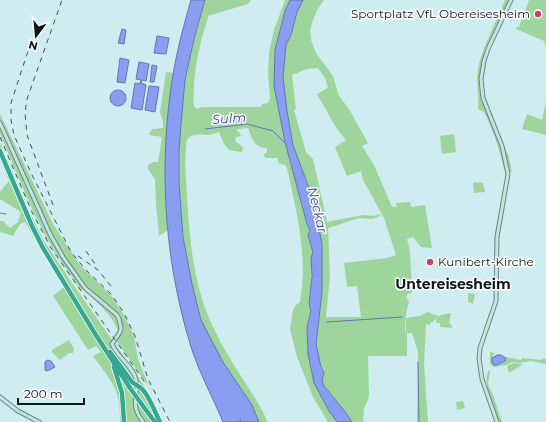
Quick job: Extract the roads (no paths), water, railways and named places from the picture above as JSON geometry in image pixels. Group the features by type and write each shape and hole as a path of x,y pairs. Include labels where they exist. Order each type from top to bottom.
{"highway":[{"path":"0,152 24,209 43,248 112,361 153,421"},
{"path":"94,332 136,386 141,388 144,392 160,422"},
{"path":"112,361 122,394 124,422"}],"main road":[{"path":"497,422 480,371 479,358 480,348 495,304 497,237 508,174 502,146 484,98 481,79 484,61 511,0"},
{"path":"0,123 50,234 63,257 85,288 117,315 121,328 112,344 136,379 134,405 139,422"},
{"path":"0,397 23,414 39,422"},
{"path":"138,416 143,422"}],"water":[{"path":"191,0 205,0 194,39 185,80 179,151 179,183 183,237 201,320 223,362 252,405 259,422 241,422 240,419 240,422 223,422 192,350 176,287 167,223 165,159 170,95 181,35"},
{"path":"290,0 303,0 297,12 291,35 286,45 283,77 287,111 293,145 313,199 322,244 322,292 316,344 321,367 324,373 322,381 324,386 352,422 337,422 329,411 314,383 308,354 307,327 311,311 309,304 312,276 311,257 313,253 308,235 310,230 307,224 285,142 274,86 275,50 285,11"},
{"path":"122,29 126,30 124,44 118,43"},
{"path":"157,36 169,38 166,54 154,53"},
{"path":"120,58 129,60 125,83 117,82"},
{"path":"139,62 149,64 146,81 142,80 141,83 146,85 142,110 131,108 135,83 140,84 141,80 136,79"},
{"path":"152,65 157,66 154,82 150,82"},
{"path":"149,86 159,87 155,112 145,110"},
{"path":"115,90 121,90 126,95 124,104 121,106 115,106 110,101 110,95"},
{"path":"497,355 501,355 506,358 505,361 494,365 492,358"},
{"path":"47,360 51,361 55,367 47,371 45,370 45,362"}],"waterway":[{"name":"Sulm","path":"205,129 247,124 273,131 285,143"},
{"path":"0,213 6,214"},
{"path":"327,322 402,317"},
{"path":"418,362 419,422"}],"railway":[{"path":"53,205 27,135 25,113 27,99 62,0"},
{"path":"31,42 11,103 11,120 14,135 31,173 71,252 85,269 111,294 124,313 135,336 148,379 170,422"},
{"path":"0,137 32,212 51,248 146,384"},
{"path":"86,251 97,267"},
{"path":"78,256 98,270 114,290"}],"place":[{"name":"Sportplatz VfL Obereisesheim","path":"538,14"},
{"name":"Kunibert-Kirche","path":"430,262"}],"district":[{"name":"Untereisesheim","path":"453,284"}],"water label":[{"name":"Neckar","path":"318,210"}]}
